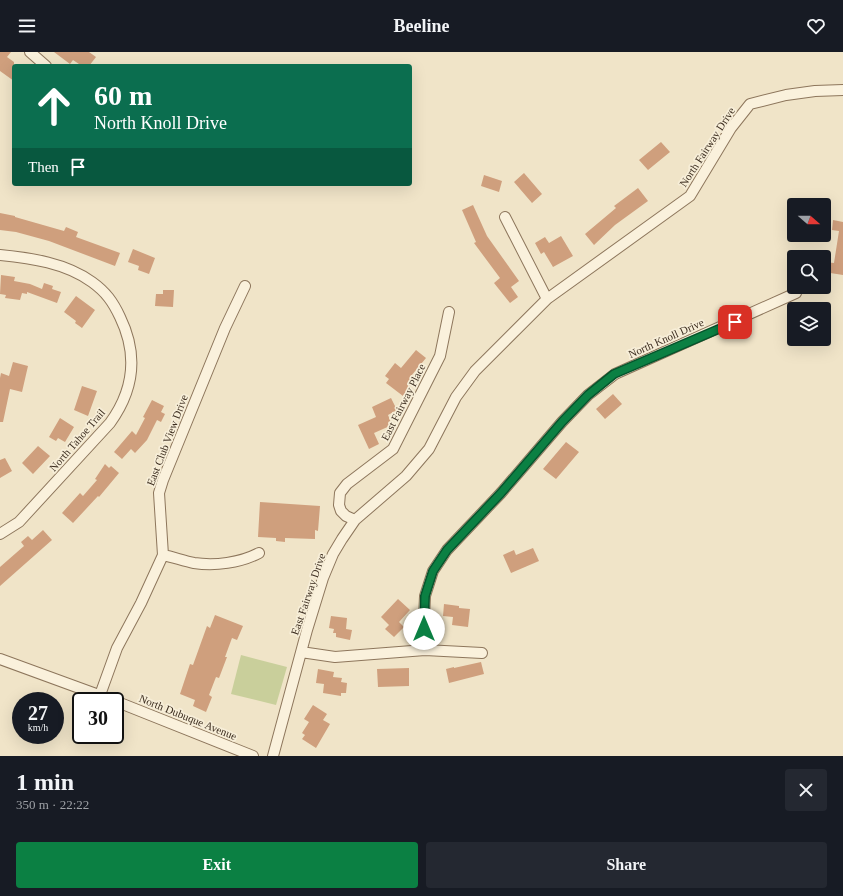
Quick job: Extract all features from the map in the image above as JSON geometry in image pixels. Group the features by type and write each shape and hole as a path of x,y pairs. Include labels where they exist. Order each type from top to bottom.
{"street":[{"path":"30,52 44,64"},
{"name":"North Fairway Drive","path":"547,299 690,196 731,128 750,104 786,95 815,91 843,90"},
{"path":"505,217 547,299"},
{"name":"North Tahoe Trail","path":"0,256 26,257 46,262 80,275 93,283 112,300 126,329 131,344 132,359 125,398 110,423 19,522 0,534"},
{"name":"East Club View Drive","path":"101,692 117,648 141,603 163,555 159,493 225,328 245,286"},
{"name":"North Knoll Drive","path":"425,650 425,596 433,571 447,550 501,493 562,422 588,395 614,374 794,294"},
{"name":"East Fairway Drive","path":"273,756 301,652 323,578 333,554 355,520 406,476 416,465 428,449 456,397 475,371 547,299"},
{"name":"East Fairway Place","path":"355,520 346,516 341,511 339,505 340,493 347,484 393,449 440,356 449,312"},
{"path":"163,555 194,563 210,564 249,558 259,553"},
{"path":"301,652 335,658 425,650 482,653"},
{"name":"North Dubuque Avenue","path":"0,659 92,692"},
{"name":"North Dubuque Avenue","path":"124,705 253,756"}],"green space":[{"path":"241,655 287,667 276,705 231,694"}],"building":[{"path":"0,52 11,52 7,57 14,62 14,64 12,64 12,80 0,71"},
{"path":"54,52 89,52 96,57 91,64 79,64 73,60 70,64"},
{"path":"661,142 670,152 648,170 639,160"},
{"path":"524,173 542,194 532,203 514,182"},
{"path":"484,175 502,181 499,192 481,186"},
{"path":"638,188 648,201 615,225 594,245 585,234 616,208 614,206"},
{"path":"473,205 487,236 519,281 511,287 518,297 510,303 494,283 500,278 474,243 476,242 462,210"},
{"path":"0,213 64,231 66,227 78,232 76,237 120,253 115,266 49,241 16,232 0,230"},
{"path":"833,220 843,222 843,275 831,273 831,263 834,263 839,231 832,230"},
{"path":"561,236 573,256 553,267 544,252 541,254 535,243 545,237 549,243"},
{"path":"133,249 155,258 149,274 138,270 139,266 128,262"},
{"path":"1,275 15,277 14,281 30,284 42,289 44,283 53,286 52,289 61,292 57,303 27,292 27,294 22,293 20,300 5,298 6,295 0,294"},
{"path":"163,290 174,290 173,307 155,306 156,294 163,294"},
{"path":"76,296 95,310 82,328 75,323 76,321 64,312"},
{"path":"416,350 426,358 411,376 416,379 403,396 386,383 389,379 385,376 395,363 401,368"},
{"path":"13,362 28,366 22,392 10,389 3,422 0,422 1,373 9,376"},
{"path":"82,386 97,391 88,416 74,410"},
{"path":"613,394 622,404 605,419 596,409"},
{"path":"391,398 397,410 388,415 392,425 374,433 379,444 369,449 358,425 376,417 372,407"},
{"path":"152,400 164,406 161,412 165,414 161,422 157,420 147,440 135,453 131,449 122,459 114,452 132,431 136,435"},
{"path":"60,418 74,427 65,442 58,438 56,441 49,437"},
{"path":"566,442 579,452 556,479 543,469"},
{"path":"38,446 50,456 33,474 22,463"},
{"path":"5,458 12,471 0,478 0,460"},
{"path":"105,464 109,468 111,466 119,473 99,497 98,496 73,523 62,513 80,493 83,496 97,480 95,479"},
{"path":"260,502 320,506 318,531 315,530 315,539 285,538 285,542 276,541 276,538 258,537"},
{"path":"43,530 52,540 0,586 0,567 24,546 21,542 28,536 32,540"},
{"path":"533,548 539,561 511,573 503,555 514,550 516,555"},
{"path":"398,599 410,610 399,622 404,627 394,637 385,629 389,625 381,617"},
{"path":"444,604 470,609 468,627 452,625 453,617 443,616"},
{"path":"215,615 243,626 237,640 232,638 219,678 216,677 209,695 212,697 206,712 193,706 195,700 180,694 190,664 193,665 207,626 210,628"},
{"path":"331,616 347,618 346,629 352,630 350,640 336,637 336,633 333,633 334,629 329,628"},
{"path":"481,662 484,674 449,683 446,669"},
{"path":"409,668 409,686 378,687 377,669"},
{"path":"318,669 334,672 333,677 342,678 341,682 347,683 346,693 341,693 341,696 323,693 324,684 316,683"},
{"path":"313,705 327,714 323,720 330,724 316,748 302,739 305,735 302,733 309,722 304,719"}],"route":[{"path":"424,629 425,596 433,571 447,550 501,493 562,422 588,395 614,374 735,322"}]}
